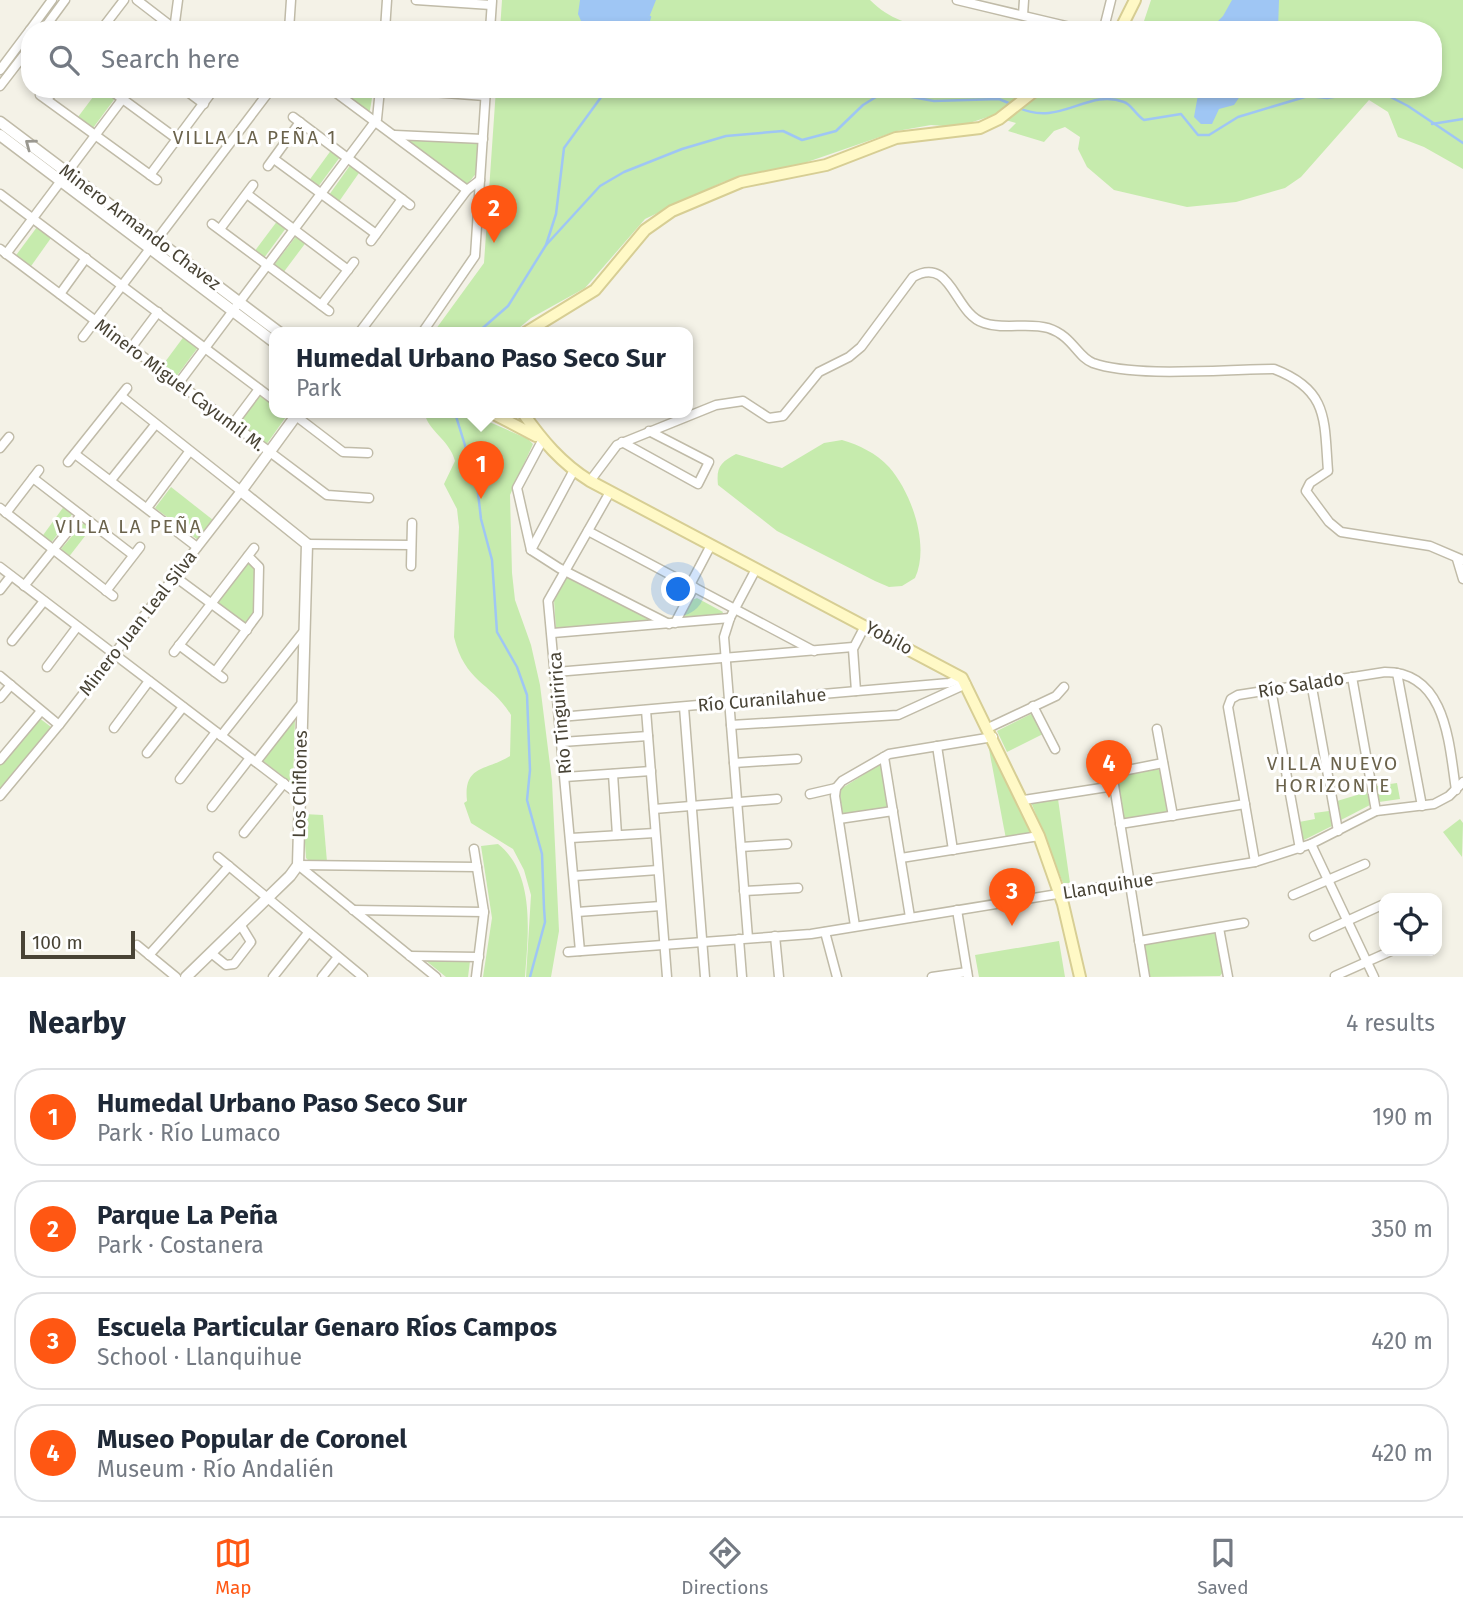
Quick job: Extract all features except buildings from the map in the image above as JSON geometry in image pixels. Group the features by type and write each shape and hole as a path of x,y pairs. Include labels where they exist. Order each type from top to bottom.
{"main road":[{"path":"1124,21 1135,0"},
{"path":"535,327 587,297 610,274 645,230 672,211 751,179 825,165 896,138 981,128 1027,98"},
{"name":"Yobilo","path":"502,418 540,439 590,481 964,681"},
{"name":"Yobilo","path":"526,418 540,439"},
{"path":"964,681 1024,800 1039,836 1060,893 1080,977"}],"street":[{"path":"37,21 52,0"},
{"path":"50,21 65,0"},
{"path":"108,21 124,0"},
{"path":"137,0 165,21"},
{"path":"176,21 178,0"},
{"path":"290,21 291,0"},
{"path":"386,21 387,0"},
{"path":"416,0 491,2 490,21"},
{"path":"957,0 1047,21"},
{"path":"1023,15 1024,0"},
{"path":"1105,21 1111,0"},
{"path":"0,70 21,42"},
{"path":"0,86 21,59"},
{"path":"45,98 153,178 177,139 208,98"},
{"path":"196,98 204,104"},
{"path":"83,337 264,98"},
{"path":"343,98 467,190"},
{"path":"178,384 375,122 379,116 380,98"},
{"path":"424,327 474,260 485,98"},
{"path":"3,252 33,218 122,99 177,139"},
{"path":"297,119 348,158 406,202 374,238 321,194 271,162 297,119"},
{"name":"Minero Armando Chavez","path":"0,122 64,177"},
{"name":"Minero Armando Chavez","path":"0,135 64,177 237,307 270,327"},
{"path":"393,135 482,139"},
{"path":"364,327 467,190 480,180"},
{"path":"253,186 216,227 329,311"},
{"path":"0,194 269,396"},
{"path":"247,194 348,270"},
{"name":"Minero Miguel Cayumil M.","path":"3,252 327,495 369,498"},
{"path":"60,294 86,258"},
{"path":"321,305 354,262"},
{"path":"693,415 728,401 743,401 769,418 783,416 819,372 849,357 860,347 913,276 923,271 934,272 944,278 963,307 984,323 1045,327 1062,334 1085,359 1096,364 1124,370 1274,369 1296,379 1323,411 1328,471 1310,483 1306,491 1329,523 1341,532 1430,545 1460,560 1463,579"},
{"name":"Minero Armando Chavez","path":"237,307 269,336"},
{"path":"131,348 158,313"},
{"path":"232,425 259,389"},
{"path":"68,462 124,392 155,425 307,544 411,545"},
{"name":"Minero Juan Leal Silva","path":"0,796 59,725 197,547 292,418"},
{"path":"300,418 343,452 368,453"},
{"path":"590,481 608,453 622,442 685,418"},
{"path":"111,480 155,425"},
{"path":"622,442 698,484 709,462 649,432"},
{"path":"0,448 9,437"},
{"path":"540,439 517,488 531,550 566,571 672,623"},
{"path":"147,508 190,452"},
{"path":"75,454 197,547"},
{"path":"531,550 574,470"},
{"path":"134,555 80,514 36,474 3,511 110,594 140,547"},
{"name":"Río Tinguiririca","path":"580,951 549,597 610,492"},
{"path":"24,586 80,514"},
{"path":"411,566 412,523"},
{"path":"588,531 814,651"},
{"name":"Los Chiflones","path":"298,865 307,544"},
{"path":"672,623 711,545"},
{"path":"248,556 259,564 258,614 219,675 177,649 254,548"},
{"path":"0,567 299,795"},
{"path":"742,977 744,891 724,638 730,618 756,569"},
{"path":"0,590 11,576"},
{"path":"174,576 247,630"},
{"path":"12,641 44,601"},
{"path":"553,633 730,618"},
{"path":"856,691 853,647 865,626"},
{"path":"47,667 77,627"},
{"path":"180,779 304,631"},
{"path":"556,672 853,647"},
{"path":"1397,673 1419,682 1438,704 1445,724 1456,790"},
{"path":"1397,673 1422,806"},
{"name":"Río Salado","path":"1255,862 1229,703 1238,695 1271,689 1397,673"},
{"path":"0,676 59,725"},
{"path":"1352,677 1376,811"},
{"path":"114,727 149,681"},
{"path":"731,725 898,715 964,681"},
{"name":"Río Curanilahue","path":"560,717 964,681"},
{"path":"1311,682 1338,831"},
{"path":"0,698 11,685"},
{"path":"810,794 836,788 842,781 884,757 991,733 1033,706 1056,696 1064,687"},
{"path":"1271,689 1300,849"},
{"path":"212,807 302,703"},
{"path":"1033,706 1055,749"},
{"path":"146,753 183,707"},
{"path":"684,707 705,977"},
{"path":"0,760 41,710"},
{"path":"646,710 667,977"},
{"path":"1157,729 1173,816"},
{"path":"562,742 648,736"},
{"path":"937,746 953,850"},
{"path":"884,757 911,917"},
{"path":"734,763 797,759"},
{"path":"1144,977 1112,773 1163,763"},
{"path":"565,777 651,771"},
{"path":"613,774 617,835"},
{"name":"Llanquihue","path":"568,952 825,932 1255,862 1311,845 1376,811 1422,806 1440,801 1463,782"},
{"path":"244,833 284,783"},
{"path":"1024,800 1114,786"},
{"path":"836,788 855,926"},
{"path":"654,808 777,799"},
{"path":"1120,824 1245,804"},
{"path":"839,819 893,811"},
{"path":"571,838 656,833"},
{"path":"901,858 1039,836"},
{"path":"741,847 788,844"},
{"path":"1311,845 1374,977"},
{"path":"474,849 484,912 476,977"},
{"path":"218,857 363,977"},
{"path":"1293,895 1365,864"},
{"path":"186,977 267,899 298,865 477,867"},
{"path":"298,865 436,977"},
{"path":"149,955 229,866"},
{"path":"574,876 658,870"},
{"path":"744,891 798,888"},
{"path":"577,912 661,906"},
{"path":"1314,936 1379,906"},
{"path":"353,910 484,912"},
{"path":"932,977 967,974 957,910"},
{"path":"1139,941 1244,923"},
{"path":"211,953 226,965 234,964 251,942 240,924"},
{"path":"1219,928 1228,977"},
{"path":"825,932 837,977"},
{"path":"273,977 308,933"},
{"path":"775,936 779,977"},
{"path":"137,945 176,977"},
{"path":"410,956 479,957"},
{"path":"1335,976 1380,956"},
{"path":"321,977 338,957"}],"green space":[{"path":"502,0 870,0 893,17 904,21 501,21"},
{"path":"1151,0 1463,0 1463,169 1424,147 1398,137 1388,112 1369,100 1301,177 1285,188 1236,202 1187,207 1114,190 1087,167 1078,149 1080,137 1065,127 1054,131 1044,142 1008,131 1016,123 991,116 957,127 931,125 897,131 787,169 758,172 723,182 645,219 585,288 531,318 520,327 437,327 484,263 495,98 1442,98 1442,21 1144,21"},
{"path":"92,98 115,98 93,128 78,117"},
{"path":"348,98 372,98 369,116"},
{"path":"403,140 478,143 478,171 466,186"},
{"path":"332,149 340,157 318,187 308,182"},
{"path":"351,164 361,170 338,203 329,195"},
{"path":"278,220 286,228 264,258 254,252"},
{"path":"37,227 51,238 29,269 14,258"},
{"path":"297,235 307,241 283,273 274,265"},
{"path":"185,335 199,346 176,377 162,366"},
{"path":"261,394 269,400 269,418 285,418 266,445 239,424"},
{"path":"480,418 528,439 533,444 510,495 512,573 515,600 531,645 540,685 552,781 559,931 551,977 526,977 531,895 524,870 513,849 471,823 464,803 467,801 469,780 473,774 510,756 511,715 465,664 454,637 459,527 457,509 444,484 455,461 448,447 426,419"},
{"path":"842,440 867,450 884,462 897,478 911,505 919,536 919,565 915,578 902,586 889,587 875,581 777,531 718,485 721,466 736,454 782,468 824,443"},
{"path":"171,487 213,520 198,540 155,508"},
{"path":"65,505 73,513 51,543 41,538"},
{"path":"85,521 92,527 68,558 61,549"},
{"path":"247,562 255,564 256,612 246,624 216,602"},
{"path":"566,576 653,621 556,630 554,600"},
{"path":"697,598 723,612 720,618 687,621 683,617 692,600"},
{"path":"1033,713 1043,734 1007,752 997,731"},
{"path":"38,717 51,727 0,789 0,763"},
{"path":"295,719 293,784 263,761"},
{"path":"988,744 992,745 1033,835 1006,839"},
{"path":"879,765 883,766 888,809 843,815 839,790"},
{"path":"1156,768 1162,771 1168,810 1165,814 1127,820 1121,817 1115,778 1119,774"},
{"path":"1397,783 1400,799 1379,802 1376,786"},
{"path":"1367,792 1370,805 1341,820 1337,801"},
{"path":"1058,799 1070,883 1063,883 1031,802"},
{"path":"1329,811 1332,826 1302,841 1299,822 1315,819 1314,813"},
{"path":"303,814 323,815 327,862 309,861 306,858"},
{"path":"1460,819 1463,823 1462,857 1443,832"},
{"path":"498,844 519,872 524,888 528,924 525,977 483,977 492,918 481,846"},
{"path":"1215,932 1218,934 1223,972 1220,976 1147,977 1143,947 1147,943"},
{"path":"1059,941 1065,977 979,977 975,955"},
{"path":"425,960 470,961 468,977 446,977"}],"water":[{"path":"580,0 656,0 648,21 581,21 578,14"},
{"path":"1232,0 1279,0 1278,21 1218,21"},
{"path":"1197,98 1239,98 1234,105 1219,109 1212,124 1201,124 1194,117"}],"waterway":[{"path":"649,21 650,17"},
{"path":"484,327 508,306 546,245 556,214 564,148 600,98"},
{"path":"546,245 600,186 624,172 682,149 726,136 783,131 802,140 836,131 874,98"},
{"path":"917,98 934,101 999,99 1011,104"},
{"path":"1017,107 1047,113 1111,99 1127,103 1144,120 1181,114 1198,135 1209,135 1238,117 1301,98"},
{"path":"1392,98 1463,143"},
{"path":"1432,124 1463,119"},
{"path":"457,418 477,484 481,519 492,560 497,632 517,667 527,695 530,770 527,800 542,854 545,922 530,977"}],"place":[{"name":"Parque La Peña","path":"494,243"},
{"name":"Humedal Urbano Paso Seco Sur","path":"481,499"},
{"name":"Museo Popular de Coronel","path":"1109,798"},
{"name":"Escuela Particular Genaro Ríos Campos","path":"1012,926"}],"district":[{"name":"VILLA LA PEÑA 1","path":"255,137"},
{"name":"VILLA LA PEÑA","path":"129,526"},
{"name":"VILLA NUEVO HORIZONTE","path":"1333,774"}]}
